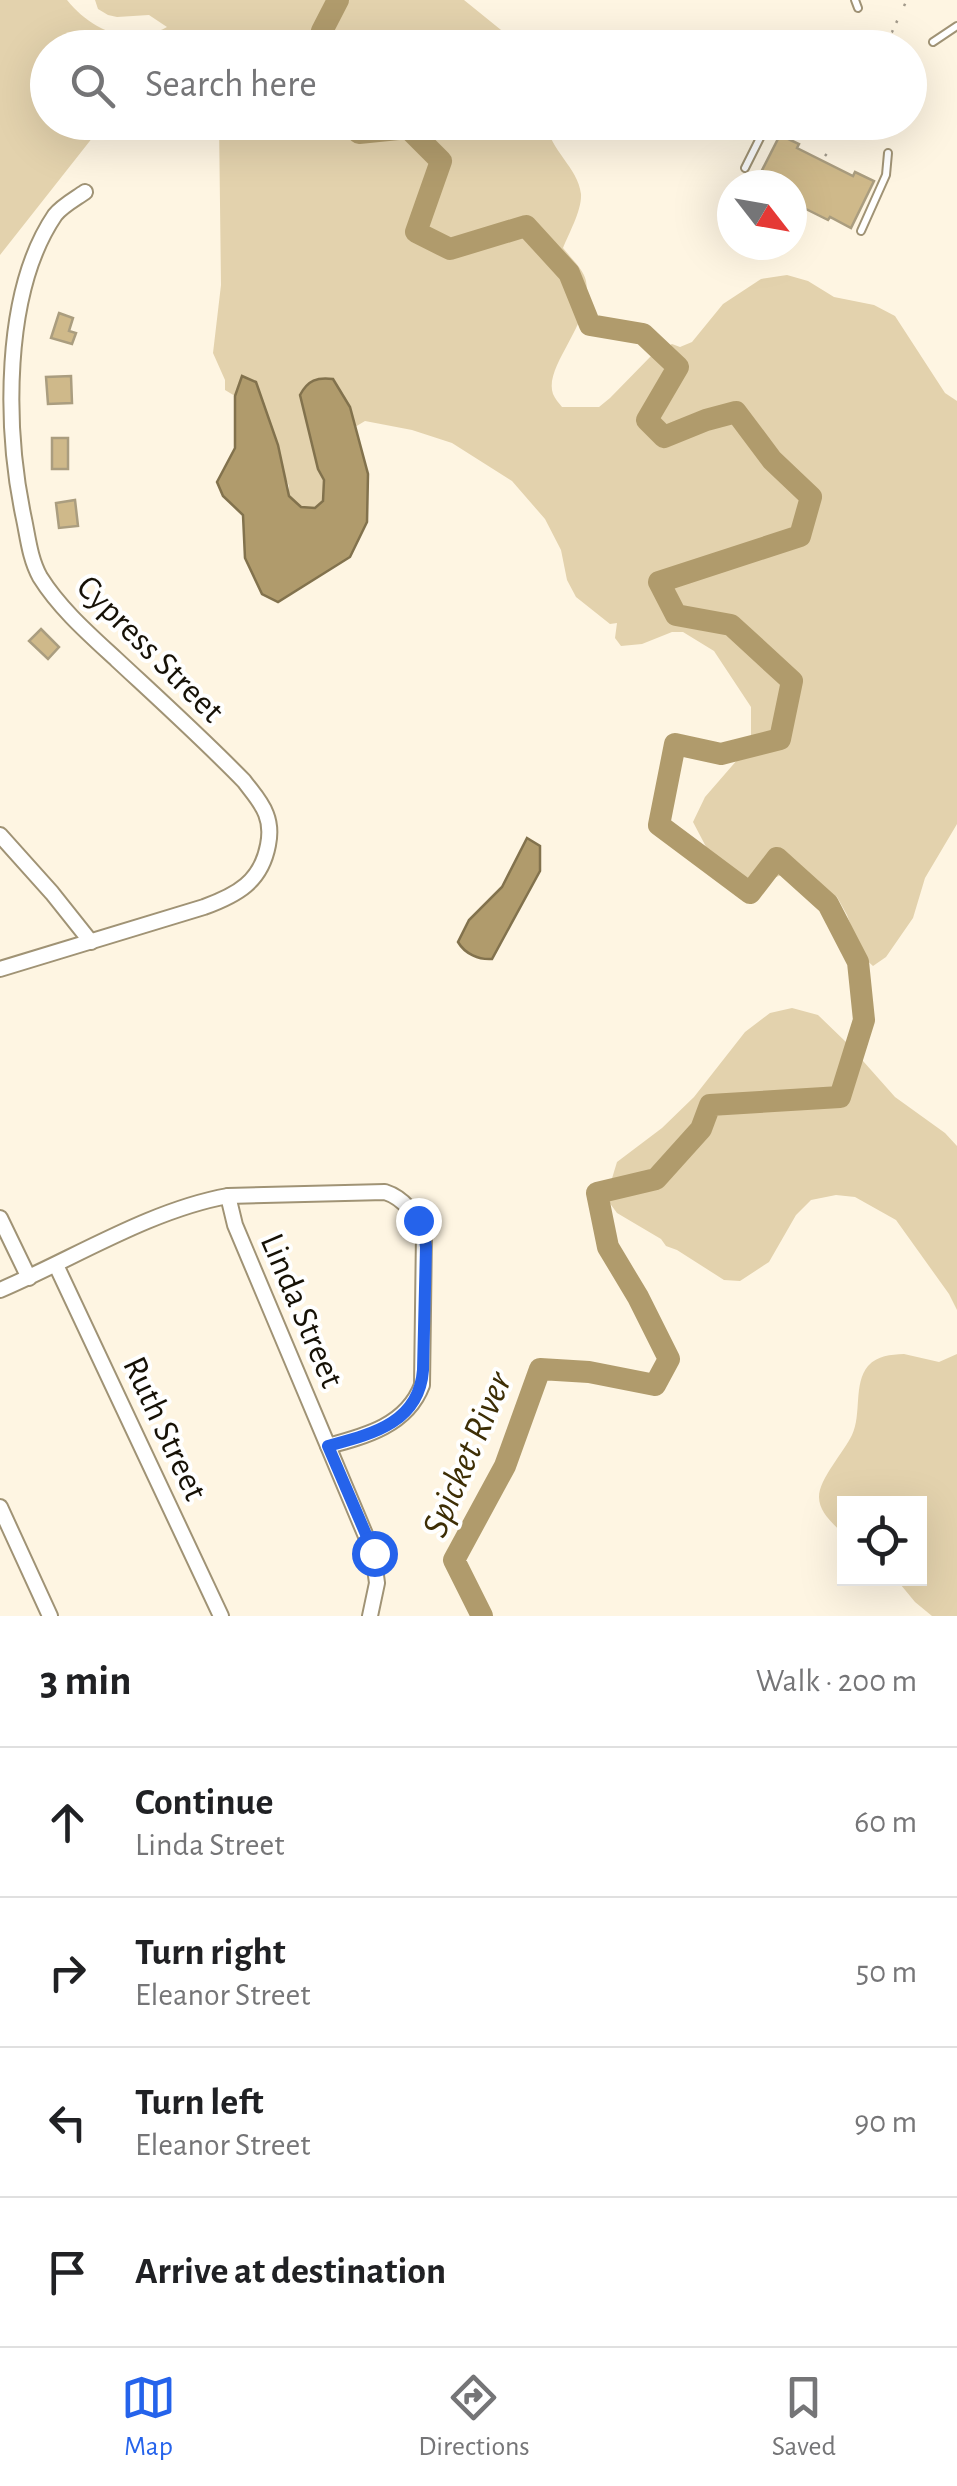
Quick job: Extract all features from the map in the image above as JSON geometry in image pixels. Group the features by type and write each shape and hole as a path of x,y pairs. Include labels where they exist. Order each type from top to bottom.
{"street":[{"name":"Cypress Street","path":"0,969 204,908 244,889 265,860 270,836 260,802 244,782 76,621 38,574 32,557 19,497 12,432 14,358 21,306 40,241 58,211 85,192"},
{"path":"0,496 19,497"},
{"path":"0,835 92,942"},
{"path":"0,1290 159,1216 206,1200 228,1196 386,1192 396,1196 418,1220 426,1247 422,1385 417,1400 396,1420 355,1439 328,1446"},
{"name":"Linda Street","path":"228,1196 234,1226 374,1553 377,1583 370,1616"},
{"path":"0,1218 29,1278"},
{"name":"Ruth Street","path":"56,1265 222,1616"},
{"path":"0,1507 50,1616"}],"lane":[{"path":"933,42 957,26"},
{"path":"744,168 759,140"},
{"path":"861,231 886,175 888,153"}],"path":[{"path":"904,6 907,0"},
{"path":"893,30 898,19"},
{"path":"826,156 829,150"}],"shaded area":[{"path":"0,0 67,0 88,20 106,30 30,30 30,140 91,140 0,255"},
{"path":"95,0 464,0 501,30 160,30 167,27 149,15 108,15 98,9"},
{"path":"219,140 552,140 579,184 579,207 563,248 586,281 583,312 552,383 553,394 562,407 599,407 653,354 672,344 680,347 692,342 723,304 761,279 787,275 808,281 834,297 874,305 895,316 945,393 957,401 957,824 925,878 913,918 886,957 873,966 862,956 837,897 799,874 785,874 740,889 724,881 693,822 705,797 751,744 751,707 714,651 683,632 621,646 615,638 617,623 610,624 576,597 567,580 561,550 545,519 512,481 452,443 365,421 355,427 350,407 300,395 324,480 323,501 315,508 301,507 289,496 289,486 242,376 235,396 225,390 225,380 213,353 221,285"},
{"path":"242,376 256,382 278,445 289,496 301,507 315,508 323,501 324,480 300,395 314,381 333,379 350,407 368,474 367,522 350,557 278,602 262,594 245,558 243,515 223,496 217,482 235,448 235,396"},
{"path":"527,838 540,846 540,871 492,959 473,955 458,942 469,920 502,887"},
{"path":"792,1008 818,1015 895,1097 957,1146 957,1310 896,1220 855,1197 836,1195 811,1200 796,1215 769,1262 740,1281 724,1280 666,1246 661,1239 617,1213 606,1198 617,1162 662,1128 694,1097 745,1032 770,1013"},
{"path":"904,1354 939,1362 957,1354 957,1616 932,1616 902,1586 927,1586 927,1496 837,1496 837,1528 820,1503 823,1482 855,1427 863,1373 884,1356"}],"building":[{"path":"777,140 791,140 799,144 797,148 853,176 855,172 874,181 851,228 830,217 828,220 807,210 807,170 762,170"},
{"path":"59,313 73,318 69,331 76,333 72,344 51,338"},
{"path":"71,376 72,403 48,404 46,377"},
{"path":"52,438 68,438 68,469 52,469"},
{"path":"75,500 78,526 59,528 56,503"},
{"path":"41,629 59,647 48,659 29,641"}],"waterway":[{"name":"Spicket River","path":"323,30 338,0"},
{"name":"Spicket River","path":"420,140 441,161 416,232 450,249 526,226 569,273 590,325 643,334 678,367 647,420 664,437 736,412 772,460 811,497 800,536 659,582 676,615 731,625 792,681 780,739 721,754 675,744 659,825 750,893 777,858 828,904 858,962 864,1020 840,1097 710,1105 701,1129 656,1179 597,1193 608,1247 669,1359 655,1385 589,1372 540,1369 505,1466 454,1560 482,1616"}],"route":[{"path":"374,1553 328,1446 383,1427 408,1411 417,1400 423,1370 426,1247 418,1220"}]}
